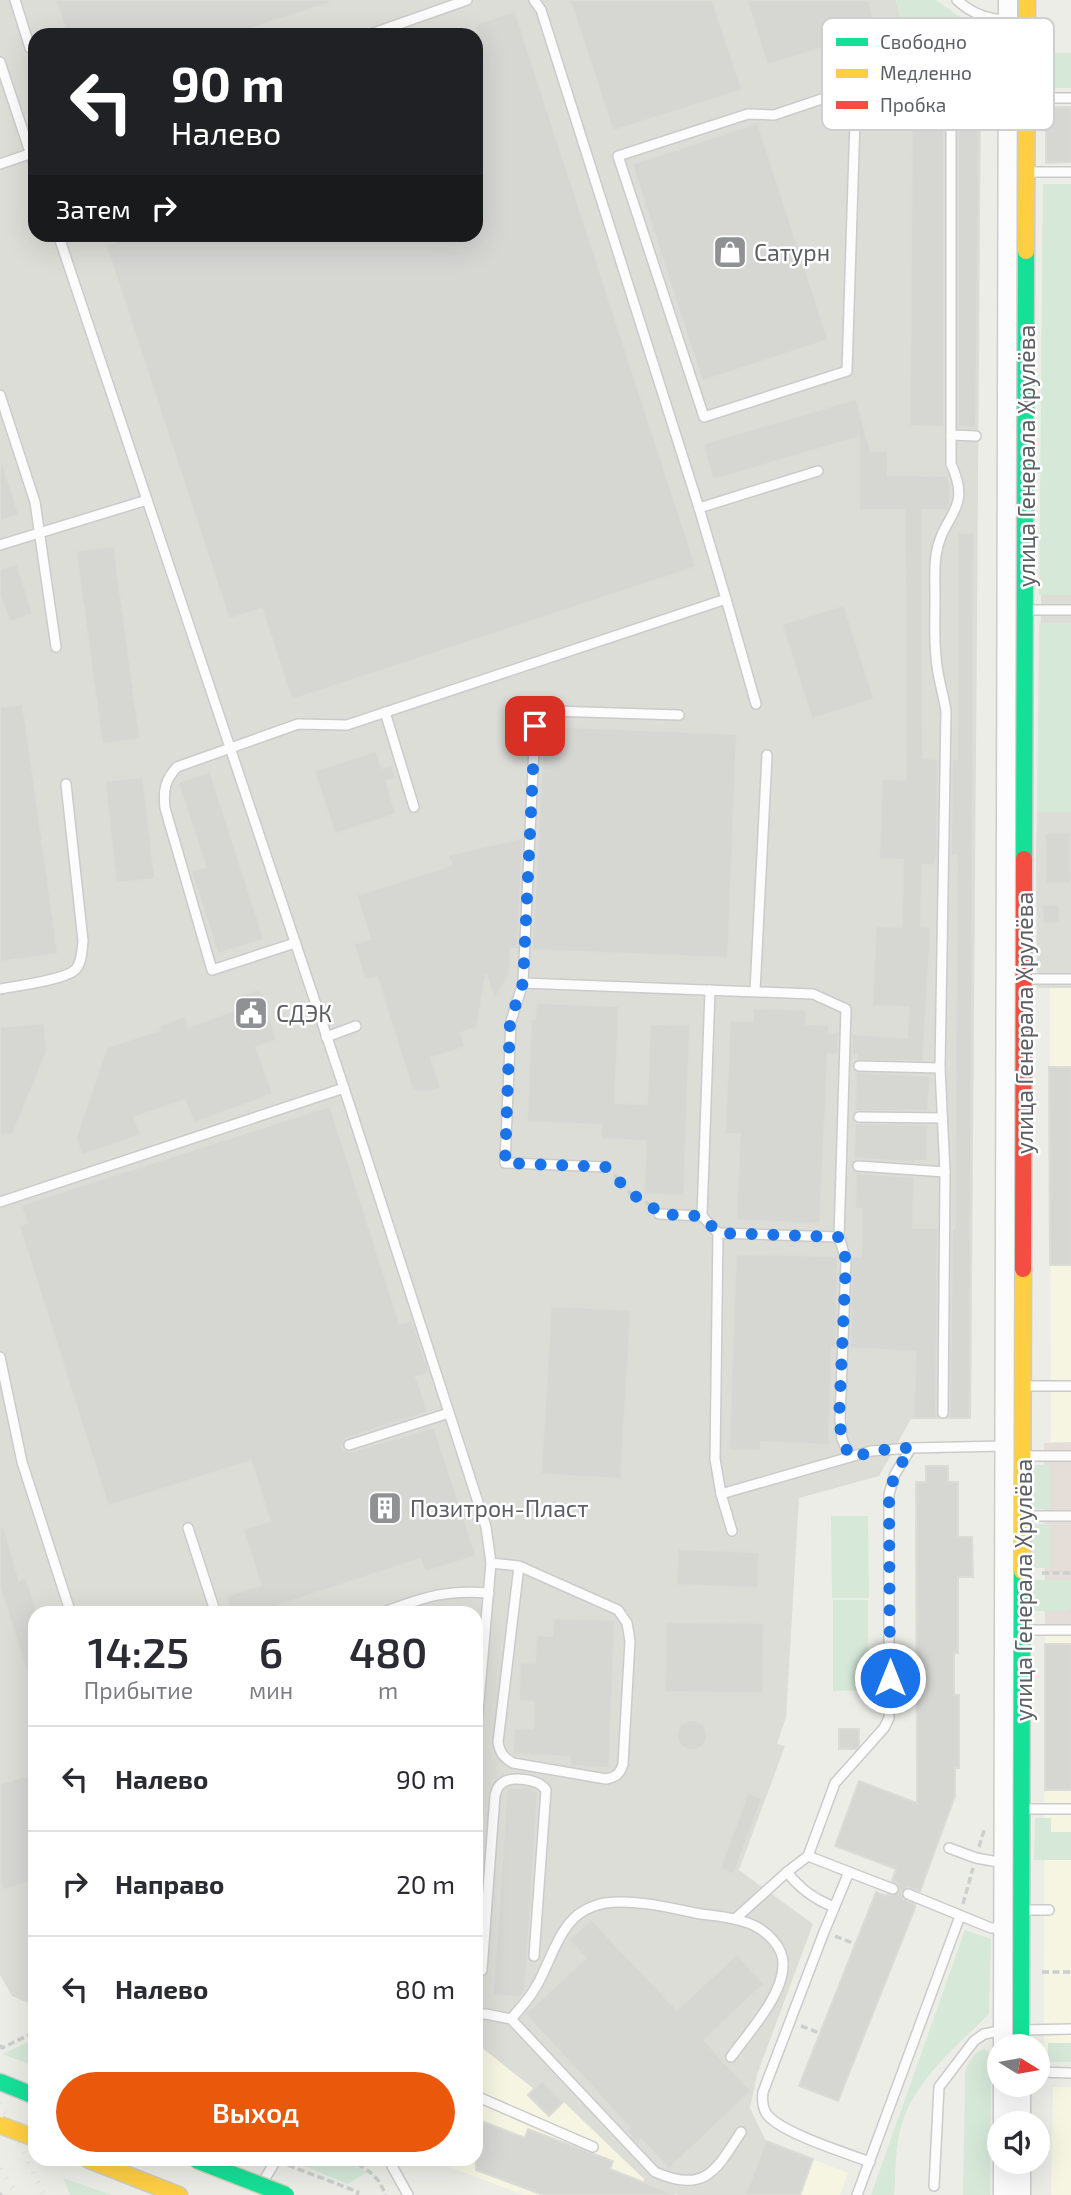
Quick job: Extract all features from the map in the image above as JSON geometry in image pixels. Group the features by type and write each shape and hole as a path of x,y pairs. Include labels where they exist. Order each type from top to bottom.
{"street":[{"name":"улица Генерала Хрулёва","path":"1008,0 1008,18"},
{"name":"улица Генерала Хрулёва","path":"1027,0 1027,18"},
{"name":"улица Генерала Хрулёва","path":"1008,130 1006,979 1014,1451 1005,1517 1014,1630 1022,1809 1022,1910 1010,1922"},
{"name":"улица Генерала Хрулёва","path":"1014,1386 1024,979 1026,130"},
{"name":"улица Генерала Хрулёва","path":"1012,2034 1004,1809 1023,1516 1014,1451"},
{"path":"0,2082 28,2093"},
{"path":"0,2125 28,2135"},
{"path":"104,2166 179,2195"},
{"path":"211,2166 286,2195"},
{"path":"1003,2174 1003,2195"},
{"path":"1021,2174 1021,2195"}],"lane":[{"path":"15,0 28,42"},
{"path":"388,28 467,0"},
{"path":"534,0 541,10 699,508 756,704"},
{"path":"957,0 977,15 987,18"},
{"path":"0,62 28,139"},
{"path":"822,99 774,115 748,114 618,156 704,417 847,371 855,130"},
{"path":"943,1413 945,1172 940,1068 946,711 936,658 935,575 936,554 941,537 956,511 959,498 959,485 951,464 951,130"},
{"path":"0,164 28,155"},
{"path":"1007,172 1071,172"},
{"path":"61,242 344,1088 486,1527 491,1563 483,1659"},
{"path":"0,395 35,502 56,647"},
{"path":"951,435 976,436"},
{"path":"1007,435 1026,435"},
{"path":"699,508 818,471"},
{"path":"0,545 147,500"},
{"path":"295,943 212,971 165,808 163,792 167,777 177,767 298,724 347,725 726,599"},
{"path":"1007,611 1071,610"},
{"path":"606,1167 505,1163 510,1021 523,983 535,726 541,715 551,711 679,715"},
{"path":"385,712 414,807"},
{"path":"755,991 767,755"},
{"path":"0,989 64,975 76,969 82,956 83,941 66,784"},
{"path":"1006,979 1071,979"},
{"path":"523,983 813,994 846,1009 839,1237 846,1260 839,1419 842,1439 850,1457"},
{"path":"702,1216 710,990"},
{"path":"326,1037 356,1026"},
{"path":"859,1066 940,1068"},
{"path":"0,1202 344,1088"},
{"path":"859,1117 942,1118"},
{"path":"858,1166 945,1172"},
{"path":"659,1214 702,1216 718,1233 715,1459 721,1494 732,1531"},
{"path":"718,1233 839,1237"},
{"path":"0,1357 22,1462 68,1606"},
{"path":"1014,1386 1071,1386"},
{"path":"349,1446 449,1413"},
{"path":"721,1494 850,1457 893,1448 1014,1451 1071,1456"},
{"path":"735,1919 808,1856 835,1783 884,1728 889,1718 889,1494 895,1474 911,1448"},
{"path":"1005,1517 1071,1516"},
{"path":"188,1528 213,1606"},
{"path":"491,1563 519,1566 618,1610 627,1623 630,1641 624,1764 614,1777 606,1779 513,1763 505,1759 499,1751 519,1566"},
{"path":"402,1606 437,1594 463,1591 489,1593"},
{"path":"1014,1630 1071,1630"},
{"path":"483,1957 495,1795 498,1787 509,1780 536,1781 546,1790 534,1956"},
{"path":"1004,1809 1071,1809"},
{"path":"949,1848 976,1858 1004,1863"},
{"path":"808,1856 893,1889"},
{"path":"787,1872 799,1887 821,1902 834,1907"},
{"path":"849,1872 790,2022 762,2103 766,2113 785,2129 870,2162"},
{"path":"908,1894 991,1928 1010,1922"},
{"path":"511,2019 538,1984 567,1925 583,1911 603,1903 647,1904 735,1919 768,1935 779,1948 784,1962 782,1980 772,1999 731,2057"},
{"path":"1022,1910 1049,1910"},
{"path":"857,2195 960,1916"},
{"path":"483,2014 511,2019 655,2172 682,2181 697,2181 719,2166 741,2132"},
{"path":"1038,2034 1071,2029"},
{"path":"934,2186 939,2087 974,2041 987,2034"},
{"path":"1050,2072 1071,2073"},
{"path":"483,2099 593,2147"},
{"path":"256,2195 273,2166"},
{"path":"392,2166 408,2195"}],"path":[{"path":"606,1167 632,1195 647,1201 659,1214"},
{"path":"1038,1573 1071,1573"},
{"path":"824,1932 855,1944"},
{"path":"1042,1972 1071,1972"},
{"path":"790,2022 820,2034"},
{"path":"0,2045 2,2048 28,2035"},
{"path":"290,2166 358,2192 357,2195"},
{"path":"360,2166 379,2179 385,2195"}],"shaded area":[{"path":"0,0 896,0 900,18 822,18 822,130 981,130 971,1419 911,1419 879,1476 799,1498 786,1717 777,1744 785,1746 739,1870 813,1924 757,2075 750,2108 766,2141 745,2195 678,2195 644,2182 644,2179 543,2082 534,2089 483,2049 483,1606 28,1606 28,2003 12,1996 0,1975"},
{"path":"896,0 936,0 961,18 900,18"},
{"path":"1054,53 1071,53 1071,88 1054,88"},
{"path":"1043,184 1071,184 1071,988 1037,988"},
{"path":"1043,184 1071,184 1071,595 1039,595"},
{"path":"1039,623 1071,623 1071,812 1037,812"},
{"path":"1050,988 1071,988 1071,1442 1051,1442"},
{"path":"1071,1442 1071,1624 1045,1624 1044,1443"},
{"path":"1030,1465 1050,1465 1050,1509 1030,1509"},
{"path":"831,1516 868,1516 869,1598 832,1598"},
{"path":"1031,1524 1050,1524 1050,1568 1031,1568"},
{"path":"1031,1580 1071,1580 1071,1608 1067,1611 1031,1611"},
{"path":"833,1600 868,1600 868,1690 833,1691"},
{"path":"1045,1624 1071,1624 1071,2051 1050,2051 1050,2034 1044,2034"},
{"path":"1035,1818 1051,1818 1051,1832 1071,1832 1071,1860 1034,1860"},
{"path":"965,1930 991,1939 989,2014 937,2066 906,2112 896,2154 894,2195 871,2195"},
{"path":"28,2042 28,2063 2,2054"},
{"path":"1050,2043 1071,2043 1071,2062 1050,2062"},
{"path":"483,2049 534,2089 542,2081 645,2179 644,2182 678,2195 524,2195 447,2166 483,2166"},
{"path":"984,2049 987,2050 987,2097 991,2097 991,2111 987,2111 987,2174 990,2174 990,2195 963,2195 965,2074 971,2059"},
{"path":"1053,2087 1071,2087 1071,2195 1051,2195"},
{"path":"766,2141 848,2173 840,2195 745,2195"},
{"path":"304,2166 354,2166 367,2172 348,2184"},
{"path":"63,2178 112,2195 70,2195"}],"building":[{"path":"56,0 329,0 330,3 252,28 65,28"},
{"path":"570,0 712,0 742,90 613,131"},
{"path":"747,0 868,0 873,18 822,18 822,48 767,65"},
{"path":"515,11 696,567 292,700 262,609 229,619 106,245 115,242 483,242 483,28 476,28 476,24"},
{"path":"1054,107 1071,107 1071,162 1046,163 1046,130 1054,130"},
{"name":"Сатурн","path":"758,123 828,340 702,381 632,164"},
{"path":"912,130 944,130 944,427 910,426"},
{"path":"958,130 980,130 976,428 958,427"},
{"path":"856,399 871,451 888,451 888,475 948,476 950,484 947,510 922,510 923,758 938,759 937,854 934,865 922,865 921,926 931,927 923,1061 857,1060 857,1055 852,1055 852,1034 907,1038 909,1007 872,1006 876,926 902,927 903,860 879,859 882,779 906,780 905,510 859,510 859,437 713,480 703,444"},
{"path":"3,464 19,515 0,521 0,465"},
{"path":"958,533 974,533 970,1418 948,1418 952,1229 955,1229 957,855 951,855 952,759 957,759"},
{"path":"114,546 140,739 102,744 76,551"},
{"path":"17,564 33,614 10,622 0,594 0,569"},
{"path":"844,605 874,699 812,719 782,624"},
{"path":"23,704 58,954 0,962 0,707"},
{"path":"544,726 737,734 728,958 532,950"},
{"path":"376,751 381,768 391,765 396,778 386,781 396,814 335,834 314,771"},
{"path":"210,772 264,939 218,954 191,871 206,867 178,782"},
{"path":"143,777 155,879 116,883 105,781"},
{"path":"1045,833 1070,833 1071,883 1046,884"},
{"path":"523,838 518,949 511,949 510,974 494,999 486,973 477,1028 461,1033 465,1047 431,1058 441,1088 430,1092 413,1091 377,977 365,980 354,944 370,939 357,895 452,865 448,855"},
{"path":"1059,904 1060,923 1043,924 1042,905"},
{"path":"259,989 277,1040 256,1047 273,1094 194,1123 185,1100 134,1117 141,1135 82,1155 76,1138 107,1047 160,1030 159,1026 185,1016 189,1027 235,1010 231,999"},
{"path":"536,1003 619,1006 615,1103 647,1104 650,1024 690,1025 684,1196 644,1194 646,1141 601,1139 601,1125 527,1122 531,1019 535,1019"},
{"path":"753,1008 806,1010 806,1024 829,1025 829,1033 838,1033 838,1054 828,1054 820,1224 736,1220 740,1134 725,1134 730,1021 753,1021"},
{"path":"44,1023 47,1051 13,1134 0,1135 0,1027"},
{"path":"1049,1067 1071,1067 1071,1265 1050,1265"},
{"path":"856,1072 930,1076 928,1111 855,1111"},
{"path":"330,1106 400,1324 412,1320 429,1373 416,1377 428,1412 347,1438 342,1446 345,1451 351,1452 434,1427 476,1556 425,1572 420,1559 276,1606 230,1606 227,1596 261,1585 243,1529 270,1521 251,1461 108,1506 19,1225 27,1223 21,1205"},
{"path":"855,1123 928,1125 927,1161 915,1163 854,1158"},
{"path":"856,1173 914,1177 913,1228 938,1228 938,1418 913,1418 916,1352 850,1348 852,1257 861,1257 862,1209 855,1208"},
{"path":"736,1254 838,1256 836,1347 832,1347 829,1445 761,1442 761,1451 729,1450"},
{"path":"551,1306 631,1310 621,1479 541,1474"},
{"path":"926,1466 948,1466 948,1482 958,1482 958,1537 972,1537 973,1577 958,1577 958,1653 954,1653 954,1695 959,1695 959,1768 955,1768 955,1796 920,1891 908,1887 901,1892 903,1899 915,1904 915,1908 838,2101 799,2086 876,1892 893,1896 900,1891 898,1884 892,1881 896,1869 835,1846 859,1781 917,1803 916,1482 926,1482"},
{"path":"4,1527 19,1580 26,1578 35,1606 28,1606 28,1676 0,1588 0,1528"},
{"path":"678,1549 759,1552 758,1588 676,1585"},
{"path":"553,1618 615,1620 609,1768 570,1766 570,1757 513,1754 514,1728 533,1729 534,1702 519,1701 520,1662 535,1663 536,1635 552,1636"},
{"path":"666,1622 764,1623 763,1693 665,1692"},
{"path":"1045,1644 1071,1644 1071,1790 1045,1790"},
{"path":"692,1720 702,1725 707,1735 702,1745 692,1750 682,1745 677,1735 682,1725"},
{"path":"839,1729 859,1729 859,1746 856,1749 839,1749"},
{"path":"28,1775 28,1882 3,1890 0,1880 0,1784"},
{"path":"529,1788 538,1792 525,1991 521,1997 493,1995 507,1789"},
{"path":"748,1793 762,1798 734,1874 720,1869"},
{"path":"591,1919 677,2010 737,1954 764,1984 704,2040 751,2091 669,2169 641,2139 638,2143 627,2131 630,2128 525,2014 586,1958 569,1940"},
{"path":"542,2081 563,2102 549,2116 528,2095"},
{"path":"483,2122 525,2138 528,2129 613,2161 610,2169 675,2195 543,2195 476,2170 476,2166 483,2166"},
{"path":"766,2141 813,2159 800,2195 745,2195"}],"railway":[{"path":"0,2102 28,2161"},
{"path":"30,2166 44,2195"},
{"path":"0,2168 17,2195"}],"traffic: fast":[{"path":"1024,859 1026,251"},
{"path":"1021,2034 1022,1571"},
{"path":"0,2082 28,2093"},
{"path":"211,2166 286,2195"}],"traffic: slow":[{"path":"1027,0 1027,18"},
{"path":"1026,130 1026,251"},
{"path":"1022,1571 1023,1269"},
{"path":"0,2125 28,2135"},
{"path":"104,2166 179,2195"}],"traffic: jam":[{"path":"1023,1269 1024,859"}],"place":[{"name":"Сатурн","path":"730,252"},
{"name":"СДЭК","path":"251,1013"},
{"name":"Позитрон-Пласт","path":"385,1508"}],"route":[{"path":"535,726 523,983 510,1021 505,1163 606,1167 632,1195 647,1201 659,1214 702,1216 718,1233 839,1237 846,1260 839,1419 842,1439 850,1457 871,1451 911,1448 895,1474 889,1494 890,1678"}]}
